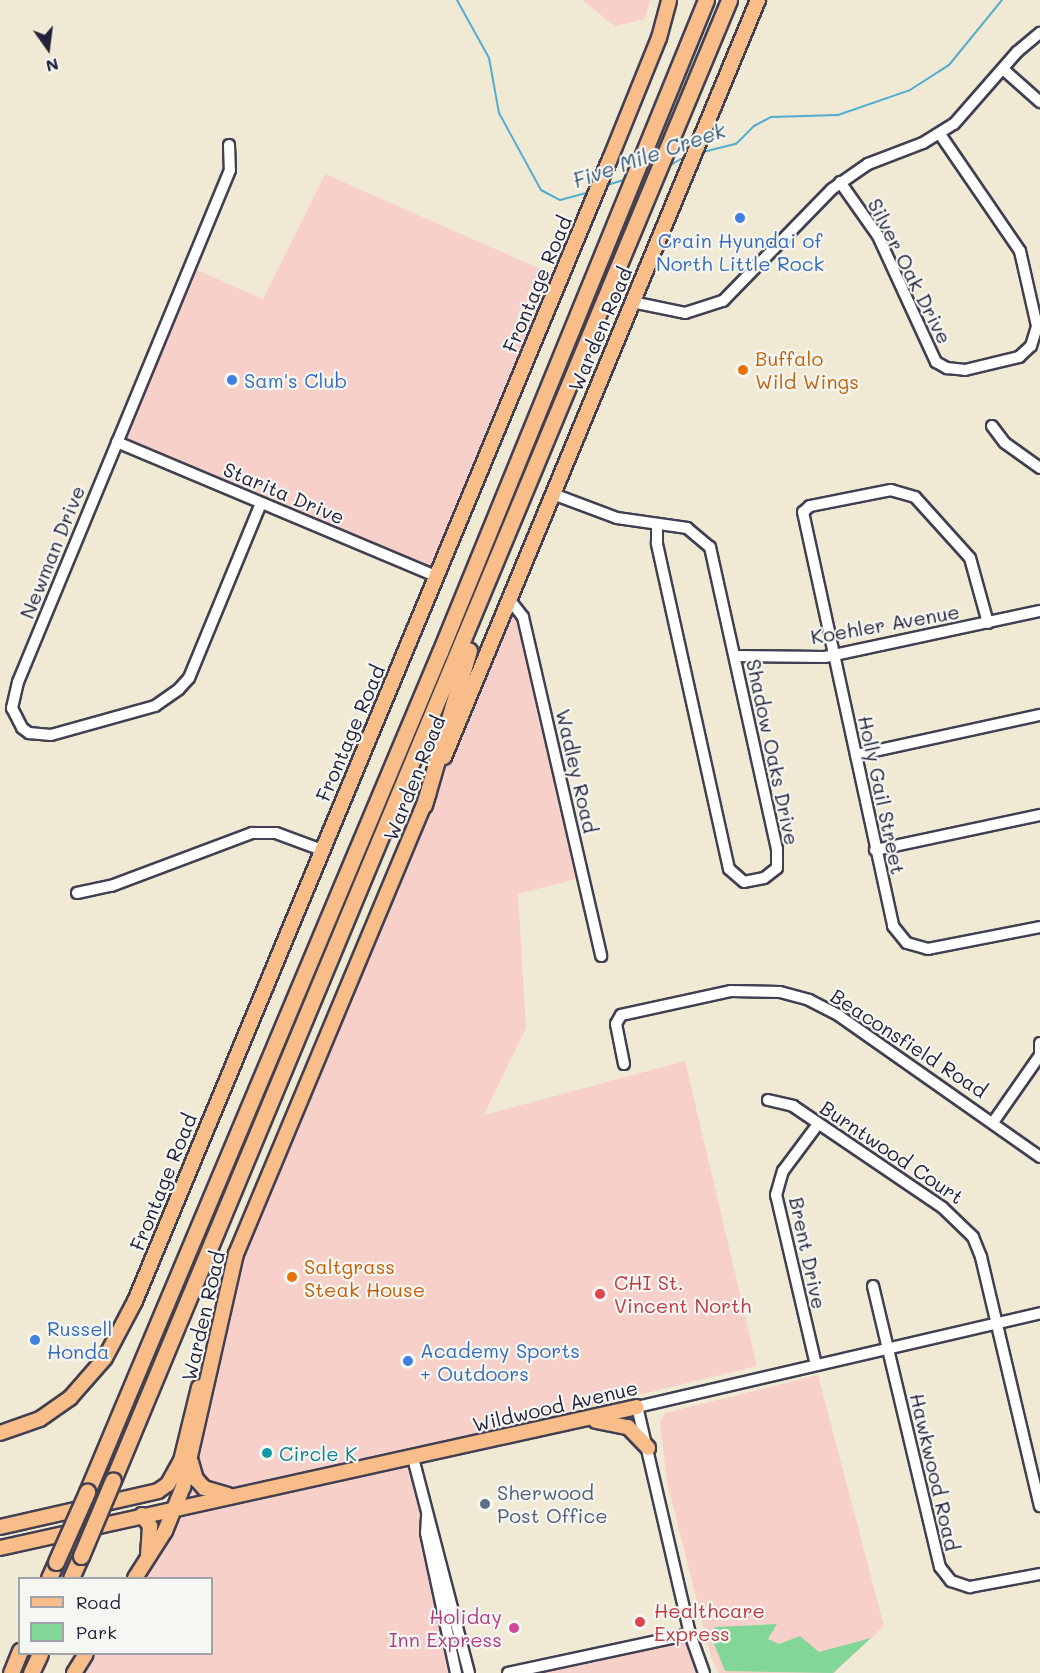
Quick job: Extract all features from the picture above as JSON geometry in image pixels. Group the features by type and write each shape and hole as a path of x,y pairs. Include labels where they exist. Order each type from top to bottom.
{"highway":[{"path":"49,1577 440,652 706,0"},
{"path":"71,1577 729,0"},
{"path":"424,805 495,565"},
{"path":"31,1673 39,1655"}],"main road":[{"name":"Frontage Road","path":"2,1433 40,1419 70,1398 105,1358 127,1317 588,213 659,38 669,0"},
{"name":"Warden Road","path":"136,1577 147,1561 174,1508 190,1461 215,1338 236,1254 758,0"},
{"path":"0,1527 147,1496 168,1484 181,1461 192,1407 215,1338"},
{"name":"Wildwood Avenue","path":"0,1548 637,1407"},
{"path":"585,1419 623,1424 648,1448"},
{"path":"190,1461 196,1479 204,1488 233,1496"},
{"path":"142,1515 150,1526 147,1561"},
{"path":"74,1673 85,1655"}],"street":[{"path":"632,302 686,313 716,306 840,182 868,164 940,134 964,115 1003,69 1040,33"},
{"path":"1003,69 1040,102"},
{"name":"Silver Oak Drive","path":"840,182 878,236 936,362 947,368 965,370 1018,357 1031,346 1037,326 1022,258 1011,235 940,134"},
{"name":"Newman Drive","path":"229,145 230,170 13,696 17,720 29,733 51,735 155,706 179,689 189,678 261,503"},
{"path":"992,426 1005,443 1040,468"},
{"name":"Starita Drive","path":"117,442 436,576"},
{"name":"Holly Gail Street","path":"988,623 970,558 915,496 891,490 810,506 801,519 856,755 890,918 903,939 928,949 1040,927"},
{"name":"Shadow Oaks Drive","path":"553,494 617,518 693,530 710,547 778,862 770,876 744,882 729,871 657,543 657,525"},
{"name":"Wadley Road","path":"509,599 523,617 601,956"},
{"name":"Koehler Avenue","path":"735,656 832,656 1040,611"},
{"path":"856,755 1040,714"},
{"path":"875,850 1040,815"},
{"path":"77,893 111,886 252,833 276,834 322,850"},
{"name":"Beaconsfield Road","path":"624,1064 616,1024 621,1015 731,991 780,992 833,1012 994,1121 1040,1157"},
{"path":"994,1121 1039,1057 1040,1043"},
{"name":"Burntwood Court","path":"768,1100 793,1106 965,1227 981,1257 1040,1506"},
{"name":"Brent Drive","path":"816,1365 776,1195 783,1172 818,1124"},
{"path":"873,1286 888,1348"},
{"name":"Wildwood Avenue","path":"637,1407 1040,1313"},
{"name":"Hawkwood Road","path":"888,1348 938,1559 945,1575 956,1584 970,1587 1040,1574"},
{"path":"637,1407 690,1634 704,1673"},
{"path":"413,1458 427,1516 435,1530 469,1673"},
{"path":"427,1516 426,1533 456,1673"},
{"path":"508,1673 690,1634"}],"shaded area":[{"path":"582,0 650,0 645,19 615,26"},
{"path":"325,174 561,278 436,576 117,442 190,267 263,299"},
{"path":"515,604 576,879 518,894 526,1028 484,1115 685,1061 757,1366 191,1504 413,1458 469,1673 76,1673 86,1655 213,1655 213,1577 135,1577 165,1531 225,1295"},
{"path":"818,1375 884,1626 834,1673 719,1673 711,1657 667,1482 660,1423 665,1413"},
{"path":"692,1640 704,1673 508,1673 544,1665"}],"green space":[{"path":"777,1624 768,1639 779,1644 800,1636 819,1652 871,1638 833,1673 725,1671 710,1634 715,1627"}],"waterway":[{"name":"Five Mile Creek","path":"457,0 489,58 499,113 541,190 560,200 590,192"},
{"name":"Five Mile Creek","path":"699,153 736,144 754,126 771,117 838,115 910,90 949,65 1002,0"},
{"name":"Five Mile Creek","path":"667,167 688,155"},
{"name":"Five Mile Creek","path":"604,186 627,179"}],"place":[{"name":"Crain Hyundai of North Little Rock","path":"740,218"},
{"name":"Buffalo Wild Wings","path":"743,370"},
{"name":"Sam's Club","path":"232,380"},
{"name":"Saltgrass Steak House","path":"292,1277"},
{"name":"CHI St. Vincent North","path":"600,1294"},
{"name":"Russell Honda","path":"35,1340"},
{"name":"Academy Sports + Outdoors","path":"408,1361"},
{"name":"Circle K","path":"267,1453"},
{"name":"Sherwood Post Office","path":"485,1504"},
{"name":"Healthcare Express","path":"640,1622"},
{"name":"Holiday Inn Express","path":"514,1628"}]}
